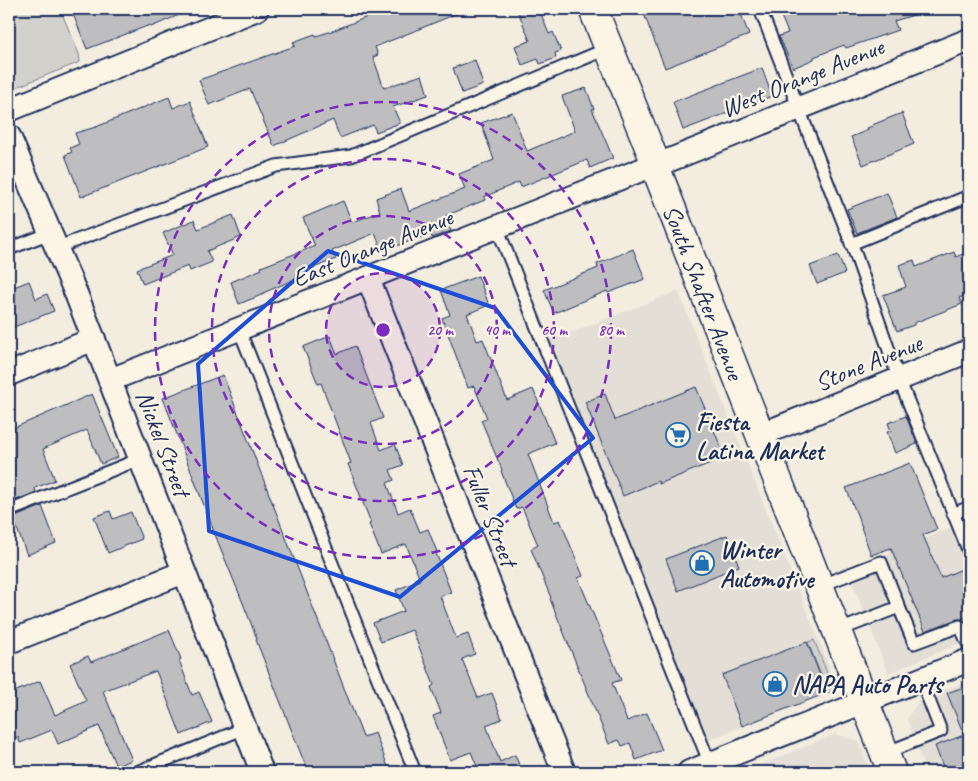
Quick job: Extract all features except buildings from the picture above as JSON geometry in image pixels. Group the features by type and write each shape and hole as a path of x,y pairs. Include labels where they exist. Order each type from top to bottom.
{"main road":[{"name":"South Shafter Avenue","path":"594,9 888,763"}],"street":[{"path":"9,110 258,9"},
{"name":"West Orange Avenue","path":"655,165 969,40"},
{"name":"Nickel Street","path":"9,136 94,339 262,772"},
{"name":"East Orange Avenue","path":"110,380 655,165"},
{"name":"Fuller Street","path":"368,278 564,772"},
{"path":"9,374 94,339"},
{"name":"Stone Avenue","path":"760,435 969,352"},
{"path":"9,642 184,572"},
{"path":"689,772 969,660"}],"lane":[{"path":"760,9 851,244 900,380 969,552"},
{"path":"9,249 53,240 276,166 351,156 609,48"},
{"path":"851,244 969,196"},
{"path":"498,227 710,764"},
{"path":"239,329 415,772"},
{"path":"9,511 140,459"},
{"path":"954,514 969,507"},
{"path":"819,586 881,562 914,643 960,626 969,646"},
{"path":"837,631 899,607"},
{"path":"888,763 941,731 921,680"},
{"path":"137,772 245,728"}],"highlighted area":[{"path":"328,251 495,308 593,438 400,597 209,531 198,364"}],"shaded area":[{"path":"9,9 60,9 79,54 80,62 9,90"},
{"path":"678,291 830,669 831,690 702,743 544,343"},
{"path":"954,527 969,564 969,640 888,673 847,569"},
{"path":"814,640 833,688 828,693 808,642"},
{"path":"969,681 969,772 926,772 907,719 920,699"},
{"path":"835,734 859,741 870,772 744,772"}],"place":[{"name":"Fiesta Latina Market","path":"678,435"},
{"name":"Winter Automotive","path":"702,563"},
{"name":"NAPA Auto Parts","path":"775,684"}]}
